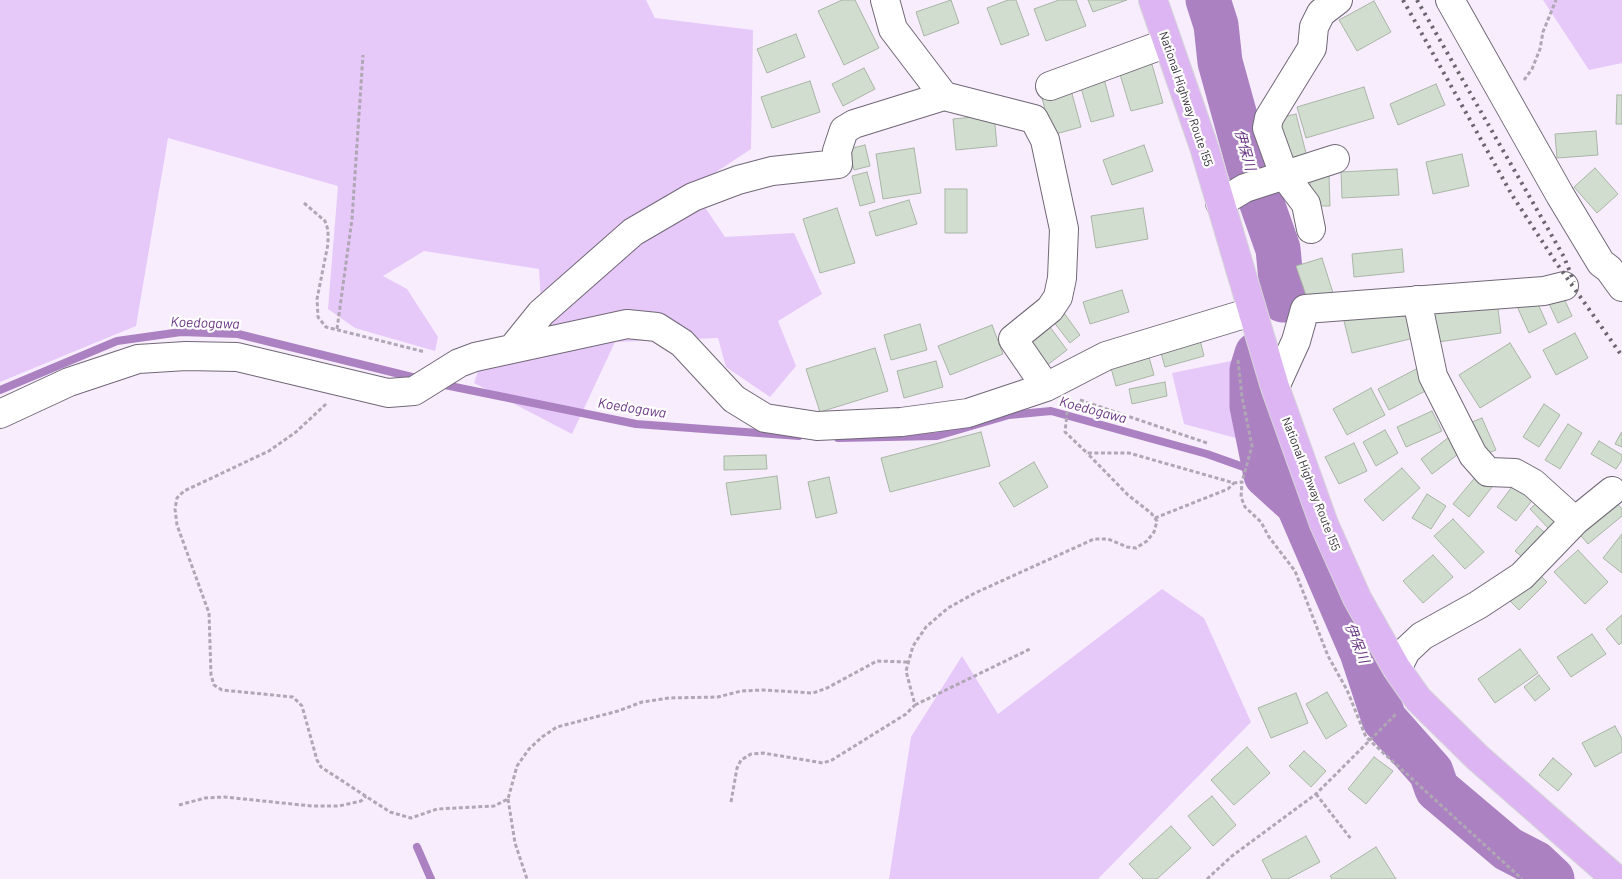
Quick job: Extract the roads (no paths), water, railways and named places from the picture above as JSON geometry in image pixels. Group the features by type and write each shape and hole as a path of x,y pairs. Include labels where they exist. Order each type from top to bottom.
{"highway":[{"name":"National Highway Route 155","path":"1153,0 1204,148 1251,312 1275,387 1324,524 1357,598 1397,669 1418,699 1471,751 1616,879"}],"street":[{"path":"885,0 893,28 944,96"},
{"path":"1265,182 1266,128 1270,118 1312,48 1314,27 1321,13 1338,0"},
{"path":"1450,0 1601,263 1618,272"},
{"path":"1050,86 1167,43"},
{"path":"512,349 541,313 633,232 693,196 738,180 772,171 838,164 836,151 844,130 854,124 944,96 1034,119 1045,140 1064,230 1062,278 1058,296 1050,309 1013,339 1058,393"},
{"path":"1220,203 1265,182 1335,159"},
{"path":"1265,182 1306,204 1311,229"},
{"path":"1275,387 1296,341 1305,309 1544,291 1564,286"},
{"path":"1417,300 1434,376 1473,455 1488,472 1515,473 1533,483 1575,521"},
{"path":"0,414 69,382 138,359 186,356 237,357 388,393 414,391 453,366 475,356 627,324 657,327 682,343 734,399 765,418 817,426 901,422 968,413 1058,393 1106,356 1251,312"},
{"path":"1397,669 1406,651 1422,636 1478,605 1522,576 1575,521 1612,491"}],"waterway":[{"name":"伊保川","path":"1208,0 1216,25 1220,62 1249,167 1278,249 1283,300"},
{"name":"Koedogawa","path":"0,390 117,341 181,332 238,334 420,379"},
{"name":"伊保川","path":"1257,354 1252,370 1252,406 1266,475 1298,504 1362,652 1384,719 1431,772 1437,789 1508,849 1535,863 1552,879"},
{"name":"Koedogawa","path":"440,384 636,424 799,436"},
{"name":"Koedogawa","path":"838,438 937,436 1009,415 1051,411 1207,454 1266,475"},
{"path":"417,847 431,879"}],"railway":[{"path":"1403,0 1512,195 1555,261 1622,356"},
{"path":"1417,0 1564,257 1574,282"}]}
